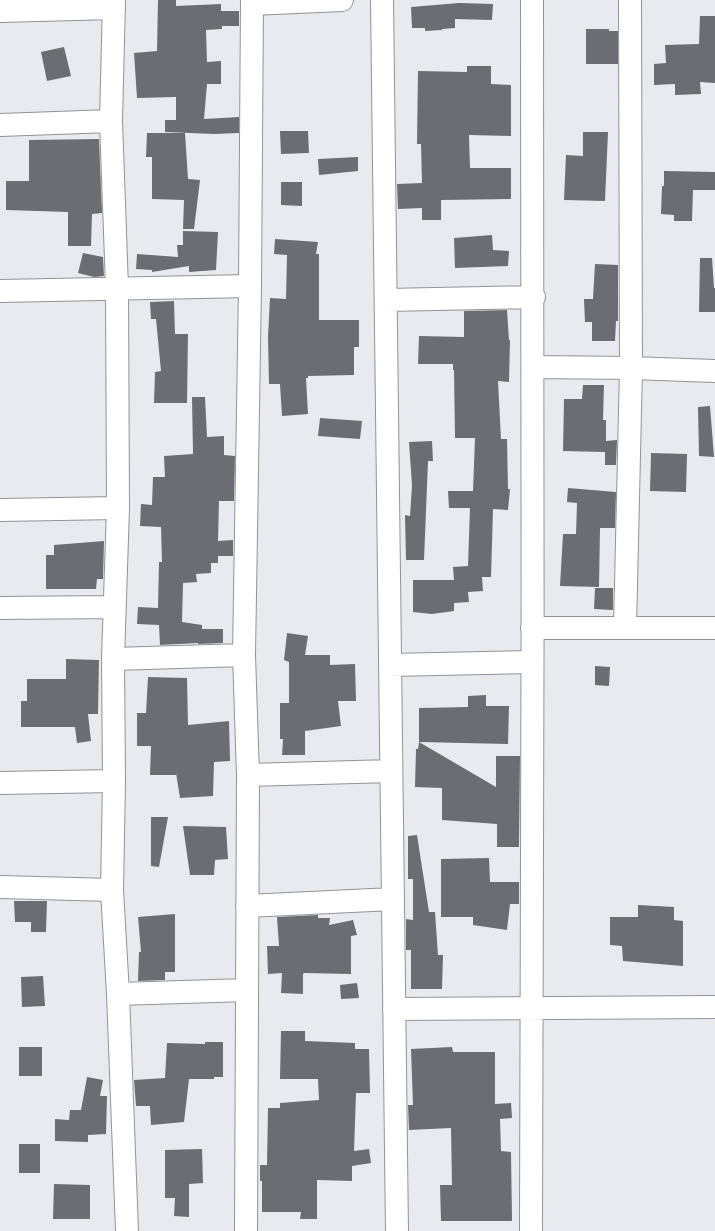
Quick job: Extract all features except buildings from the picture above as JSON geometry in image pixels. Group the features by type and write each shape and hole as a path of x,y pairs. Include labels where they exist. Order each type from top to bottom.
{"street":[{"path":"246,1231 248,775 244,655 250,286 252,2 342,0"},
{"path":"382,0 397,1231"},
{"path":"531,1231 534,298 532,0"},
{"path":"625,628 631,368 630,0"},
{"path":"0,11 114,4 111,121 116,288 118,508 113,659 114,781 112,890 118,994 127,1231"},
{"path":"0,125 111,121"},
{"path":"0,291 250,286"},
{"path":"386,300 534,298"},
{"path":"533,367 715,371"},
{"path":"0,510 118,508"},
{"path":"0,608 114,607"},
{"path":"532,628 715,628"},
{"path":"113,659 244,655"},
{"path":"390,665 532,662"},
{"path":"248,775 391,771"},
{"path":"0,783 114,781"},
{"path":"0,887 112,890"},
{"path":"247,906 393,899"},
{"path":"118,994 247,990"},
{"path":"394,1009 715,1007"}]}
